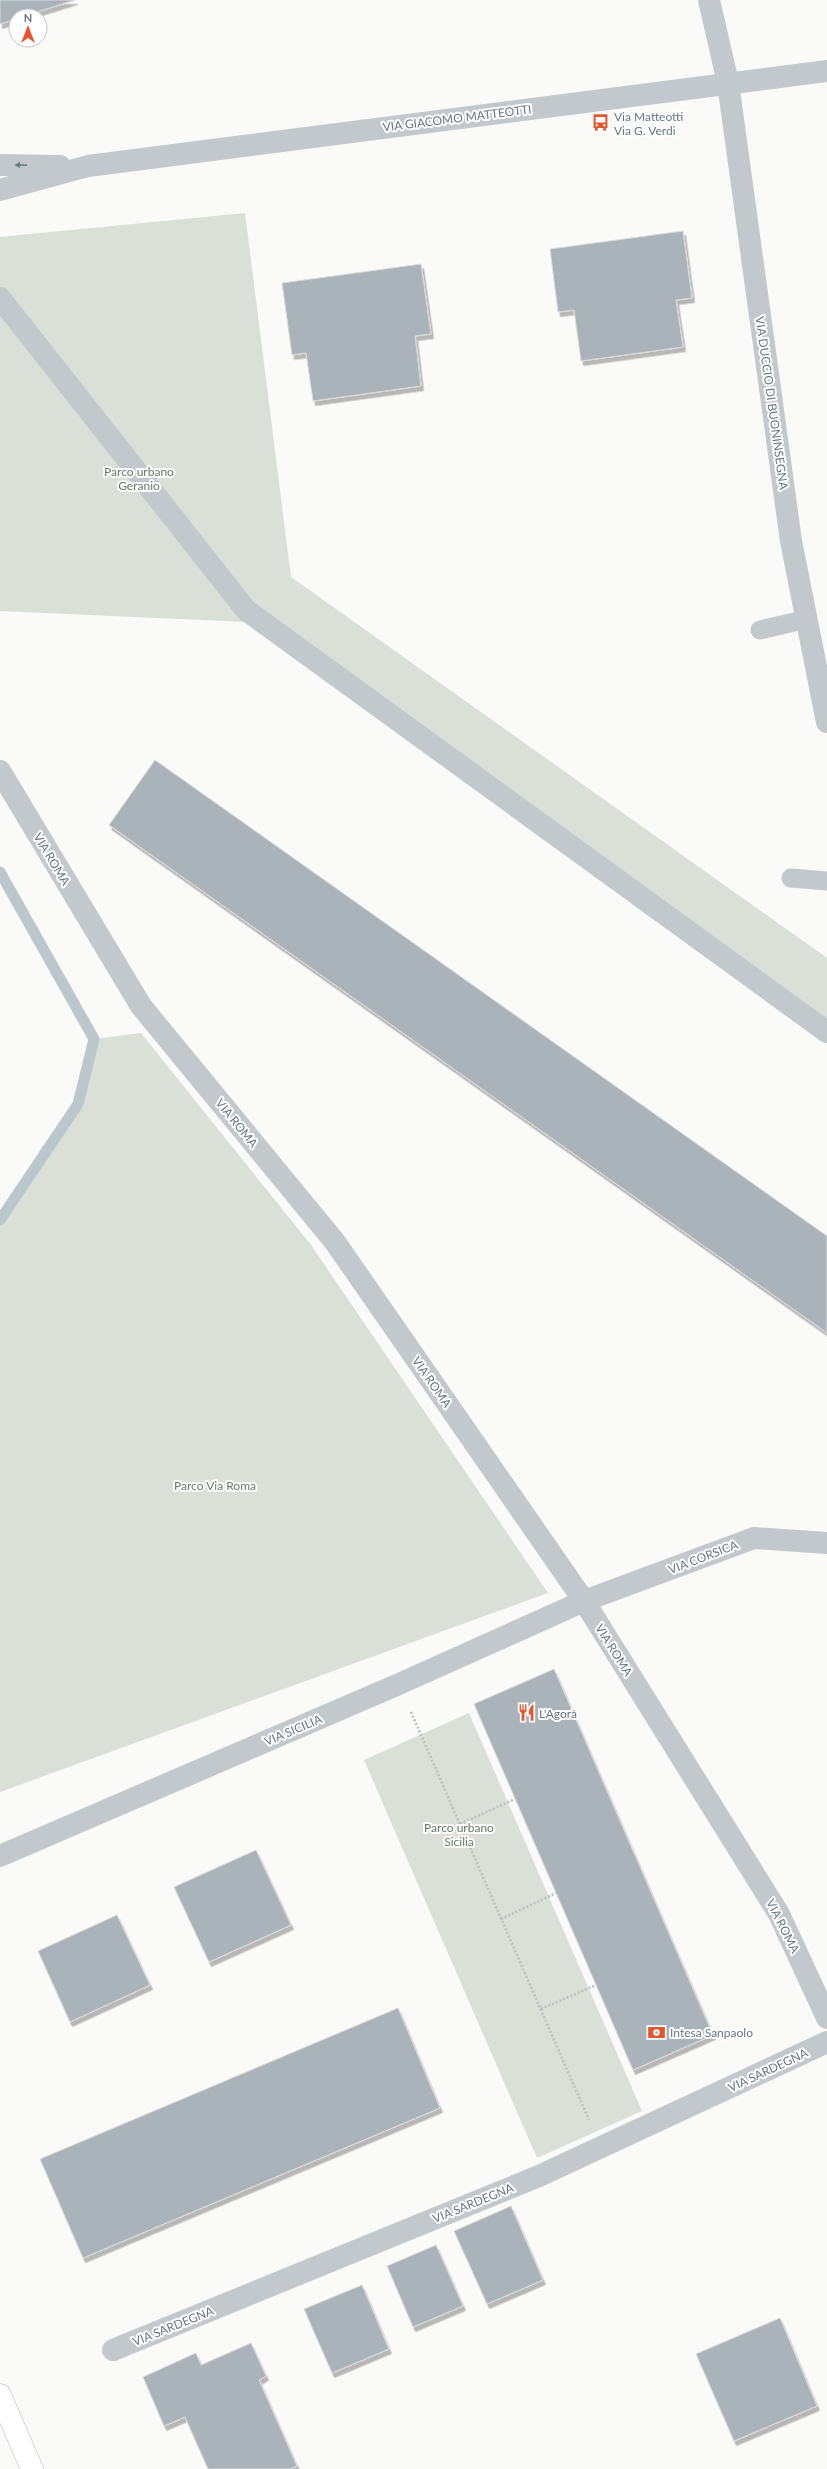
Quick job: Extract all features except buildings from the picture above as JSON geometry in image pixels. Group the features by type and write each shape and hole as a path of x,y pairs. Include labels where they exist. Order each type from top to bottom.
{"main road":[{"path":"0,2395 32,2469"}],"street":[{"name":"VIA DUCCIO DI BUONINSEGNA","path":"708,0 728,83 791,541 827,722"},
{"name":"VIA GIACOMO MATTEOTTI","path":"0,190 88,166 827,71"},
{"name":"VIA GIACOMO MATTEOTTI","path":"0,165 88,166"},
{"path":"0,298 246,610 827,1032"},
{"name":"VIA ROMA","path":"0,771 141,1006 335,1242 584,1601 778,1914 827,2018"},
{"name":"VIA CORSICA","path":"584,1601 754,1538 827,1543"},
{"name":"VIA SICILIA","path":"0,1856 399,1684 584,1601"},
{"name":"VIA SARDEGNA","path":"113,2350 539,2176 827,2042"}],"lane":[{"path":"760,630 807,619"},
{"path":"791,878 827,881"}],"path":[{"path":"399,1684 601,2146"},
{"path":"460,1824 515,1799"},
{"path":"501,1919 556,1893"},
{"path":"541,2009 596,1985"}],"green space":[{"name":"Parco urbano Geranio","path":"245,213 291,577 827,958 827,1034 247,622 0,611 0,237"},
{"name":"Parco Via Roma","path":"141,1033 311,1245 548,1593 0,1792 0,1220 78,1105 94,1039"},
{"name":"Parco urbano Sicilia","path":"469,1713 642,2111 537,2158 364,1760"}],"waterway":[{"path":"0,872 94,1039 78,1104 0,1220"}],"place":[{"name":"Via Matteotti Via G. Verdi","path":"601,123"},
{"name":"L'Agorà","path":"526,1713"},
{"name":"Intesa Sanpaolo","path":"657,2032"}]}
